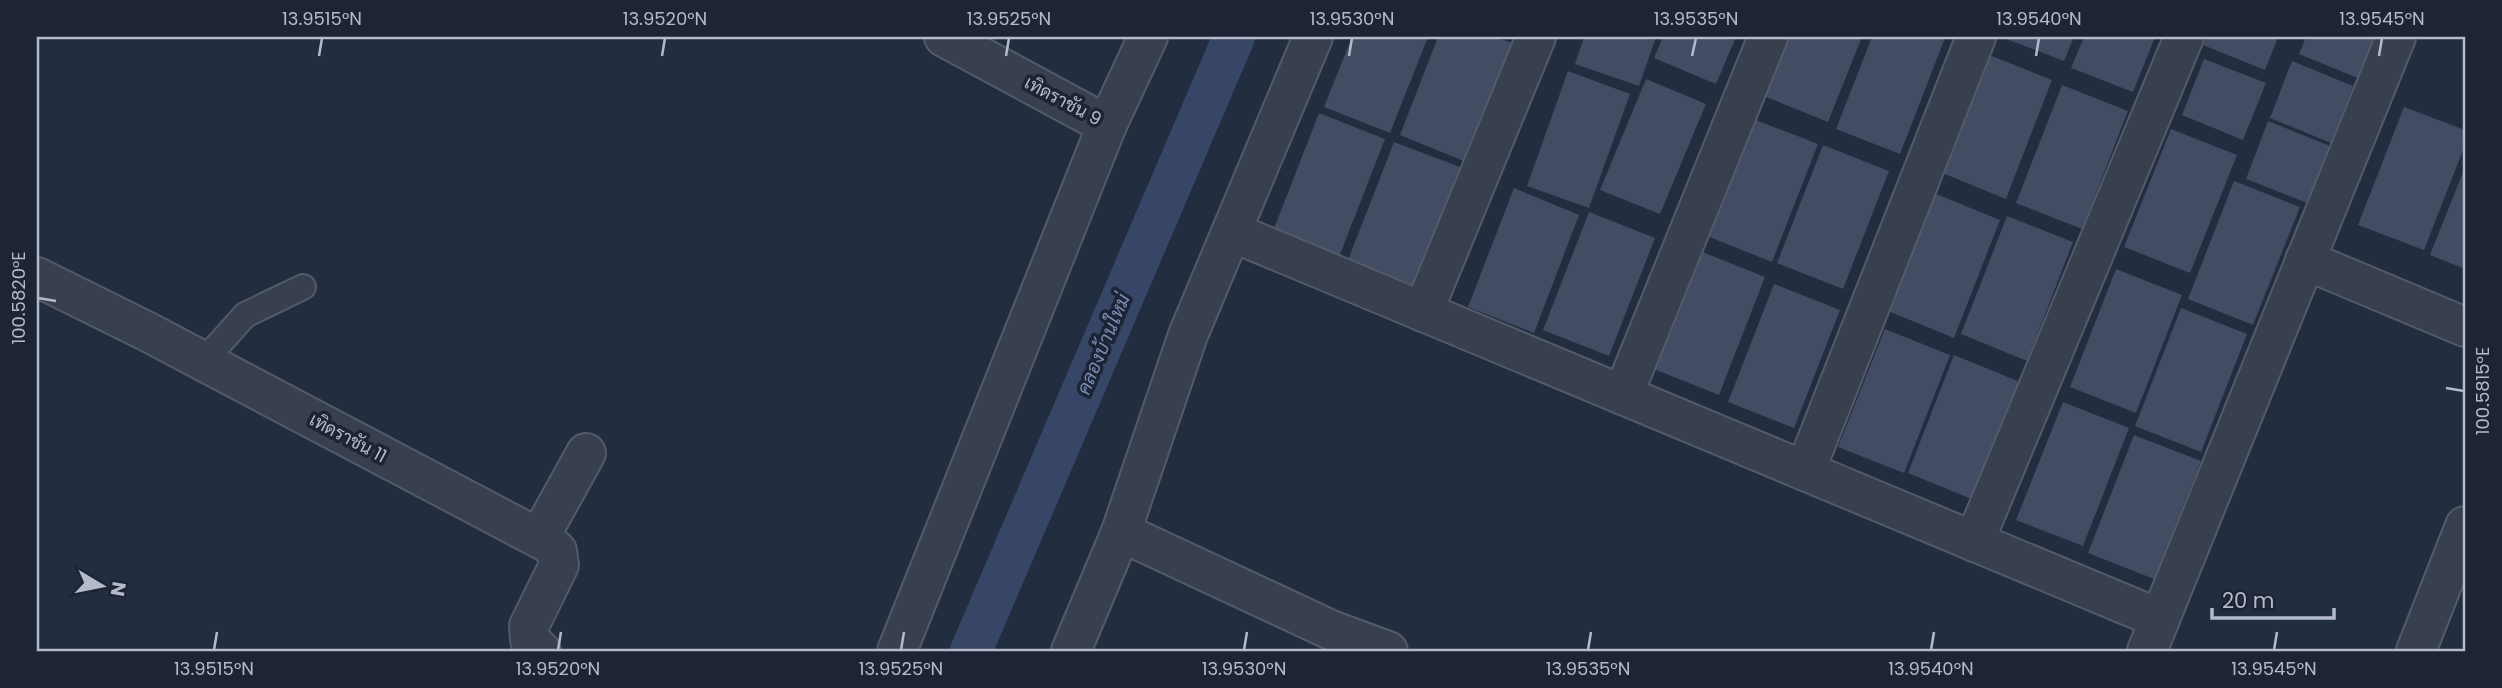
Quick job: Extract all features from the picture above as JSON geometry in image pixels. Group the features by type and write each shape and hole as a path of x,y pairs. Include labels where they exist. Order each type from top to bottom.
{"street":[{"name":"เทิดราชัน 9","path":"944,37 1107,125"},
{"path":"897,651 1107,125 1149,37"},
{"path":"1071,651 1121,531 1188,335 1313,37"},
{"path":"1423,312 1536,37"},
{"path":"1623,395 1768,37"},
{"path":"1805,471 1976,37"},
{"path":"1974,542 2183,37"},
{"path":"1231,232 1974,542 2153,635 2396,37"},
{"path":"2305,260 2465,327"},
{"name":"เทิดราชัน 11","path":"37,277 548,542 557,551 559,565 529,626 532,647"},
{"path":"539,538 586,453"},
{"path":"2416,651 2465,526"},
{"path":"1121,531 1340,643 1388,651"}],"lane":[{"path":"203,362 245,315 303,287"}],"building":[{"path":"1352,37 1428,37 1390,133 1324,107"},
{"path":"1438,37 1495,37 1512,43 1466,162 1400,135"},
{"path":"1584,37 1656,37 1639,86 1575,64"},
{"path":"1663,37 1736,37 1716,84 1654,58"},
{"path":"1787,37 1862,37 1828,122 1764,96"},
{"path":"1872,37 1945,38 1900,154 1836,129"},
{"path":"2074,37 2064,61 2006,39"},
{"path":"2084,37 2155,37 2133,92 2071,68"},
{"path":"2206,37 2278,37 2265,70 2203,45"},
{"path":"2306,37 2376,37 2360,79 2299,54"},
{"path":"1987,54 2052,80 2006,199 1940,172"},
{"path":"2204,59 2266,83 2243,140 2182,115"},
{"path":"2292,61 2353,86 2331,143 2270,118"},
{"path":"1568,71 1630,94 1589,208 1527,186"},
{"path":"1646,79 1706,104 1660,214 1600,190"},
{"path":"2062,85 2128,111 2082,229 2016,203"},
{"path":"2404,107 2465,130 2465,145 2424,250 2358,225"},
{"path":"1319,113 1385,139 1339,257 1273,231"},
{"path":"1753,119 1818,144 1772,262 1707,236"},
{"path":"2268,121 2330,146 2307,203 2246,179"},
{"path":"2171,129 2237,155 2190,273 2124,247"},
{"path":"1394,142 1460,167 1414,285 1348,260"},
{"path":"1823,145 1889,171 1843,289 1777,263"},
{"path":"2465,167 2465,269 2430,255"},
{"path":"2234,181 2300,207 2253,325 2188,299"},
{"path":"1514,188 1579,215 1534,333 1468,307"},
{"path":"1934,193 2000,220 1954,338 1888,311"},
{"path":"1589,212 1655,238 1609,356 1543,330"},
{"path":"2007,216 2073,242 2027,361 1961,334"},
{"path":"1700,251 1765,277 1719,395 1654,369"},
{"path":"2116,269 2182,295 2136,413 2070,387"},
{"path":"1774,284 1840,310 1794,428 1728,402"},
{"path":"2181,308 2247,334 2201,452 2135,426"},
{"path":"1885,329 1950,355 1904,473 1838,447"},
{"path":"1954,355 2020,382 1974,500 1908,473"},
{"path":"2063,402 2129,428 2083,546 2016,520"},
{"path":"2134,435 2201,461 2154,579 2088,553"}],"waterway":[{"name":"คลองบ้านใหม่","path":"971,651 1234,37"}]}
